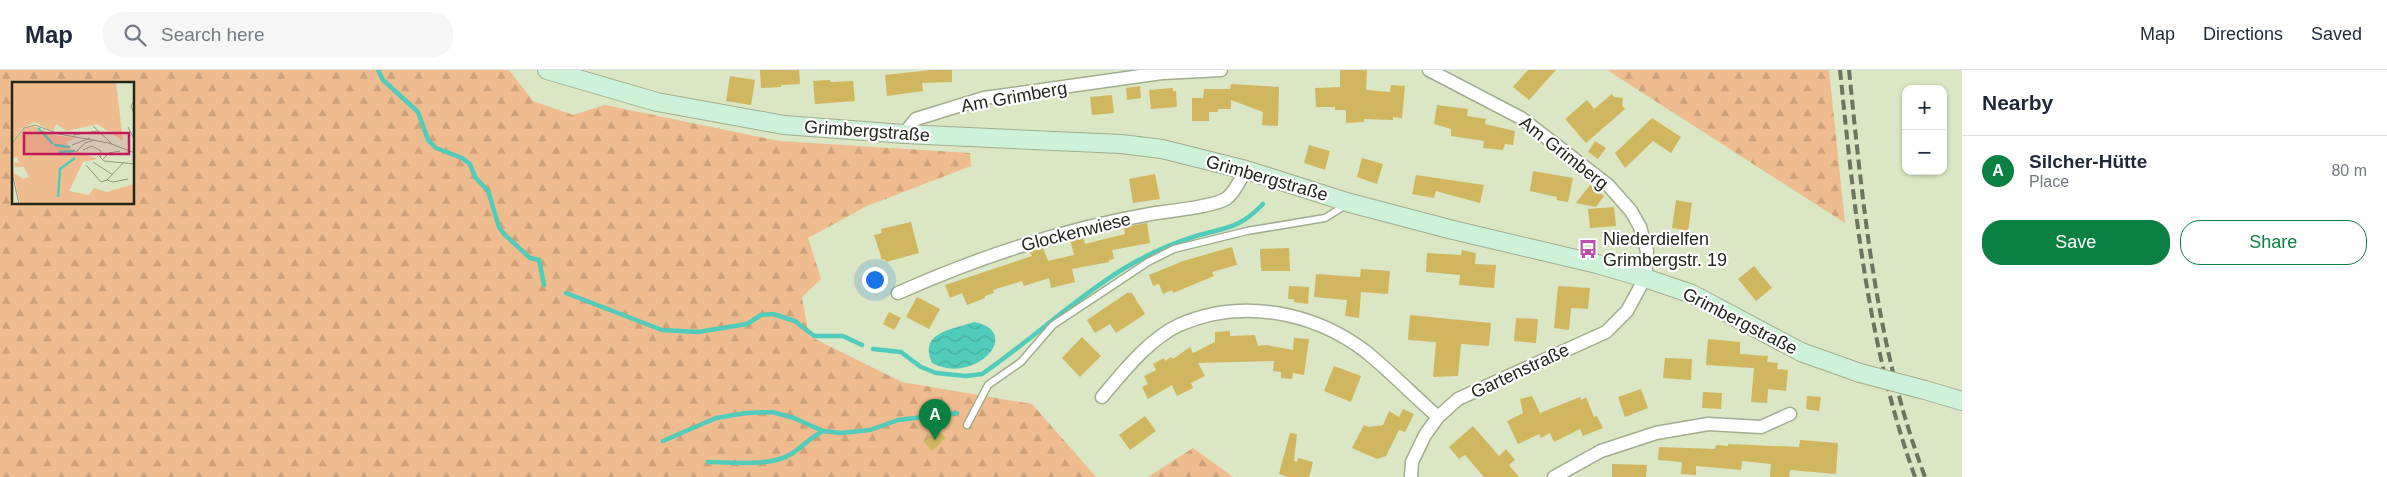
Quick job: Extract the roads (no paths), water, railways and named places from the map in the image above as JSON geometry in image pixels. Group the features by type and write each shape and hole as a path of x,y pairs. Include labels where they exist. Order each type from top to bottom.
{"street":[{"name":"Grimbergstraße","path":"546,70 657,102 784,125 904,134 1121,144 1162,149 1246,170 1350,203 1453,230 1597,264 1645,278 1692,294 1801,352 1860,373 1962,401"},
{"name":"Am Grimberg","path":"904,134 916,119 984,98 1162,73 1221,70"},
{"name":"Am Grimberg","path":"1429,70 1522,118 1608,185 1631,211 1640,227 1647,251 1645,278"},
{"name":"Glockenwiese","path":"898,293 943,273 1029,242 1114,220 1205,205 1226,199 1246,170"},
{"name":"Gartenstraße","path":"1411,477 1412,462 1418,447 1438,417 1458,399 1606,332 1627,311 1645,278"},
{"path":"1102,397 1140,353 1178,325 1228,310 1280,312 1323,327 1364,351 1438,417"},
{"path":"1554,477 1601,451 1656,433 1708,424 1761,427 1790,414"}],"lane":[{"path":"967,425 988,385 1021,362 1053,325 1148,262 1174,249 1247,232 1325,218 1350,203"}],"water":[{"path":"974,322 989,328 995,336 994,345 988,355 977,363 963,368 948,368 932,363 929,353 933,339 947,330"}],"waterway":[{"path":"378,70 383,80 418,112 428,140 436,148 462,158 470,164 475,177 488,191 499,227 504,234 530,258 539,260 544,285"},
{"path":"873,349 901,352 921,367 936,373 966,376 982,374 1123,269 1177,243 1239,223 1263,204"},
{"path":"566,293 662,330 698,332 747,324 761,315 773,314 795,321 814,336 843,336 862,345"},
{"path":"663,441 716,418 746,413 772,412 794,418 823,431 841,433 870,430 898,420 957,413"},
{"path":"708,462 751,463 773,461 791,454 823,431"}],"railway":[{"path":"1840,70 1857,225 1874,327 1885,378 1915,477"},
{"path":"1849,70 1866,225 1883,327 1894,378 1908,428 1925,477"}],"place":[{"name":"Niederdielfen Grimbergstr. 19","path":"1588,249"},
{"name":"Silcher-Hütte","path":"935,440"}]}
